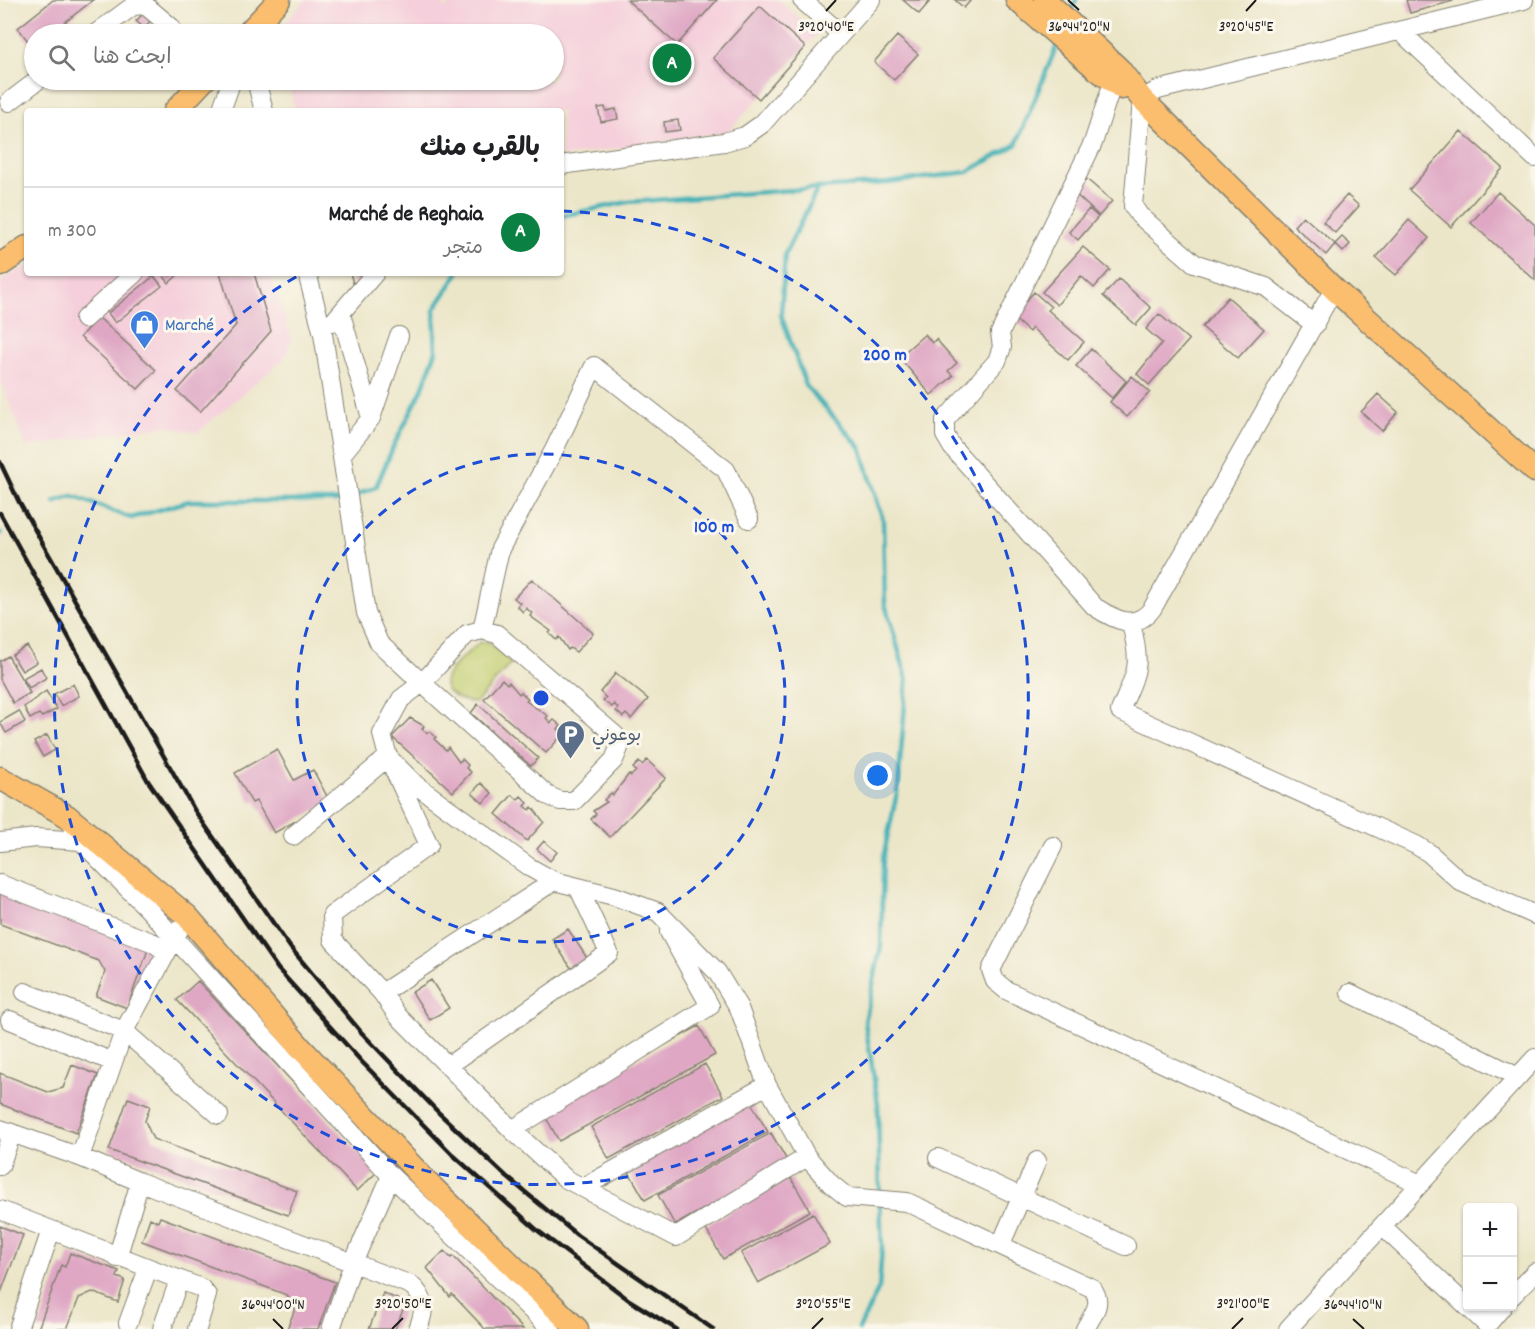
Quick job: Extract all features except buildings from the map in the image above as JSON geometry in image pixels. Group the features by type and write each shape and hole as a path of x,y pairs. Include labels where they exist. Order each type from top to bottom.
{"main road":[{"path":"256,24 279,0"},
{"path":"1017,0 1091,53 1119,69 1142,99 1334,289 1535,471"},
{"path":"1045,0 1113,82 1142,99"},
{"path":"178,108 195,90"},
{"path":"0,265 24,249"},
{"path":"0,778 67,816 187,916 308,1055 567,1328"}],"street":[{"path":"802,0 841,34"},
{"path":"564,165 724,142 745,136 762,124 871,0"},
{"path":"1315,325 1266,287 1194,263 1139,215 1133,206 1142,99 1170,87 1524,0"},
{"path":"109,24 133,6 141,3 168,24"},
{"path":"1400,31 1535,158"},
{"path":"1113,82 1093,143 1000,333 1002,347 997,361 945,420 945,435 952,447 1095,607 1112,618 1131,623 1145,618 1152,609 1334,289"},
{"path":"9,102 25,90"},
{"path":"222,108 228,90"},
{"path":"257,90 263,108"},
{"path":"84,319 132,276"},
{"path":"308,276 323,334 366,613 371,629 384,648 422,683 547,795 560,801 574,801 614,760 619,748 615,735 496,634 482,630 467,634 422,683 401,699 382,734 388,757 429,845 332,915 333,940 382,993 398,1016 512,1130 566,1179 676,1237 807,1157"},
{"path":"323,334 373,276"},
{"path":"341,314 371,418"},
{"path":"342,454 371,418 399,336"},
{"path":"482,630 500,549 554,450 594,366 726,470 748,519"},
{"path":"1131,623 1139,654 1137,670 1120,711 1416,845 1429,853 1461,882 1535,915"},
{"path":"293,836 388,757"},
{"path":"388,757 416,785 529,867 554,881 658,912 717,972 739,1008 767,1085 807,1157 831,1184 848,1197 907,1202 1092,1288 1098,1295 1099,1304 1085,1329"},
{"path":"0,793 26,794"},
{"path":"67,816 81,841 149,910 170,946 391,1176 567,1328"},
{"path":"0,842 36,838 81,841"},
{"path":"1053,846 991,970 995,981 1006,990 1420,1184"},
{"path":"382,993 554,881"},
{"path":"0,884 154,943 170,946"},
{"path":"448,1066 609,953 578,887"},
{"path":"512,1130 710,1006 658,912"},
{"path":"80,1157 124,1031 187,916"},
{"path":"25,992 124,1031 219,1114"},
{"path":"1350,993 1518,1077"},
{"path":"10,1020 113,1062"},
{"path":"1288,1329 1535,1058"},
{"path":"584,1187 767,1085"},
{"path":"0,1166 6,1131 80,1157 411,1285 422,1297 425,1312 418,1329"},
{"path":"938,1158 1126,1246"},
{"path":"1000,1244 1037,1161"},
{"path":"331,1329 353,1263 391,1176"},
{"path":"117,1258 140,1182"},
{"path":"0,1210 117,1258 201,1288 207,1295 197,1329"},
{"path":"1382,1226 1463,1302"},
{"path":"18,1329 51,1230"},
{"path":"128,1323 148,1269"},
{"path":"1517,1291 1535,1272"},
{"path":"162,1329 179,1280"},
{"path":"1472,1311 1487,1325 1499,1311"}],"shaded area":[{"path":"305,0 437,0 446,8 453,0 779,0 817,34 729,131 564,157 564,108 294,108 290,90 564,90 564,24 285,24"},
{"name":"Marché","path":"24,267 24,276 271,276 292,340 284,359 197,433 165,426 26,447 0,378 0,282"}],"green space":[{"path":"480,642 489,642 511,663 476,703 454,696 446,688 445,682 453,667"}],"waterway":[{"path":"1069,15 1076,0"},
{"path":"564,215 628,202 888,183 967,172 1016,145 1057,45"},
{"path":"818,188 785,254 781,315 806,386 861,448 883,520 885,604 907,679 898,788 883,858 881,946 865,1022 878,1104 880,1196"},
{"path":"351,497 376,487 421,392 436,351 434,310 456,276"},
{"path":"55,502 73,496 131,518 189,501 335,501 343,499"},
{"path":"859,1329 879,1288 882,1247 880,1204"}],"railway":[{"path":"0,462 19,502 195,811 290,947 361,1032 439,1113 507,1177 577,1235 713,1329"},
{"path":"0,513 148,781 278,969 362,1062 452,1154 537,1230 629,1300 676,1329"}],"place":[{"name":"Marché de Reghaia","path":"672,63"},
{"name":"Marché","path":"144,350"},
{"name":"بوعوني","path":"571,760"}]}
